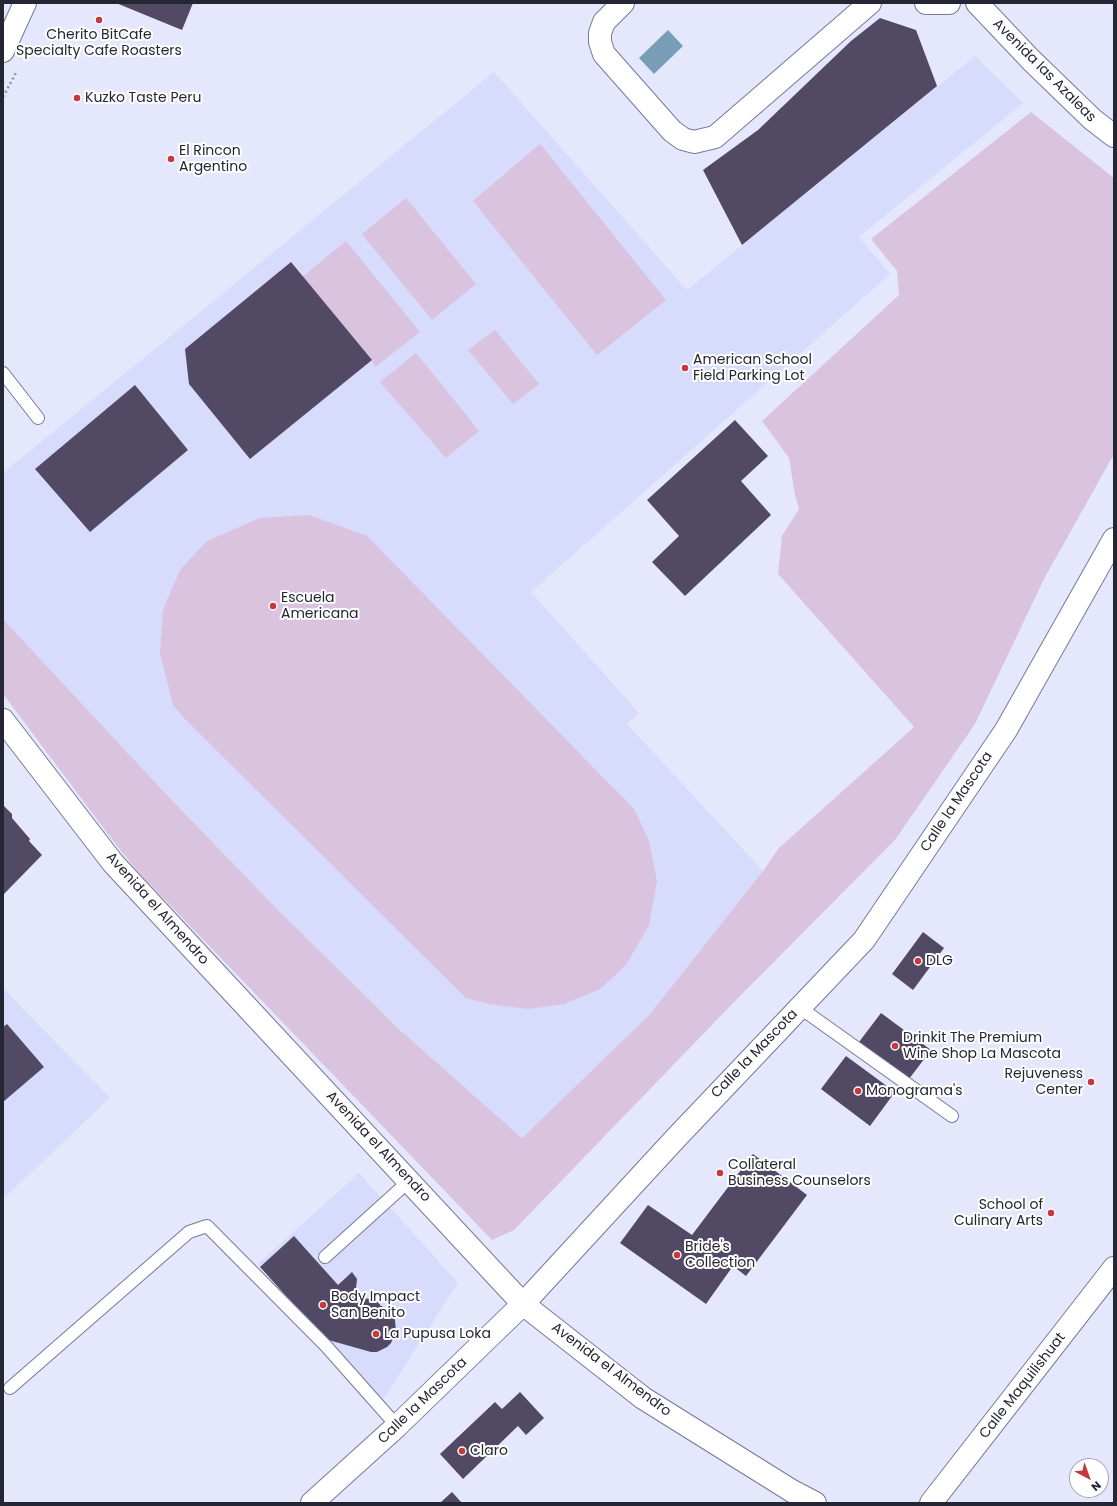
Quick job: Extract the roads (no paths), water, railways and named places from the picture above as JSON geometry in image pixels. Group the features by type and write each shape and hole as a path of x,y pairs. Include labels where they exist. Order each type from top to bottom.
{"street":[{"path":"3,51 24,3"},
{"path":"623,3 604,22 600,33 600,42 604,54 672,131 683,139 694,142 715,137 870,3"},
{"path":"926,3 949,3"},
{"name":"Avenida las Azaleas","path":"977,3 1031,60 1092,120 1114,136"},
{"name":"Calle la Mascota","path":"312,1503 397,1426 523,1304 669,1144 864,940 1006,730 1114,539"},
{"name":"Avenida el Almendro","path":"3,720 113,863 523,1304 643,1398 792,1491 815,1503"},
{"name":"Calle Maquilishuat","path":"932,1503 1114,1268"}],"lane":[{"path":"3,373 38,418"},
{"path":"800,1007 952,1116"},
{"path":"325,1257 409,1180"},
{"path":"10,1388 189,1232 207,1226 326,1346 397,1426"}],"place":[{"name":"Cherito BitCafe Specialty Cafe Roasters","path":"99,20"},
{"name":"Kuzko Taste Peru","path":"77,98"},
{"name":"El Rincon Argentino","path":"171,159"},
{"name":"American School Field Parking Lot","path":"685,368"},
{"name":"Escuela Americana","path":"273,606"},
{"name":"DLG","path":"918,961"},
{"name":"Drinkit The Premium Wine Shop La Mascota","path":"895,1046"},
{"name":"Rejuveness Center","path":"1091,1082"},
{"name":"Monograma's","path":"858,1091"},
{"name":"Collateral Business Counselors","path":"720,1173"},
{"name":"School of Culinary Arts","path":"1051,1213"},
{"name":"Bride's Collection","path":"677,1255"},
{"name":"Body Impact San Benito","path":"323,1305"},
{"name":"La Pupusa Loka","path":"376,1334"},
{"name":"Claro","path":"462,1451"}]}
